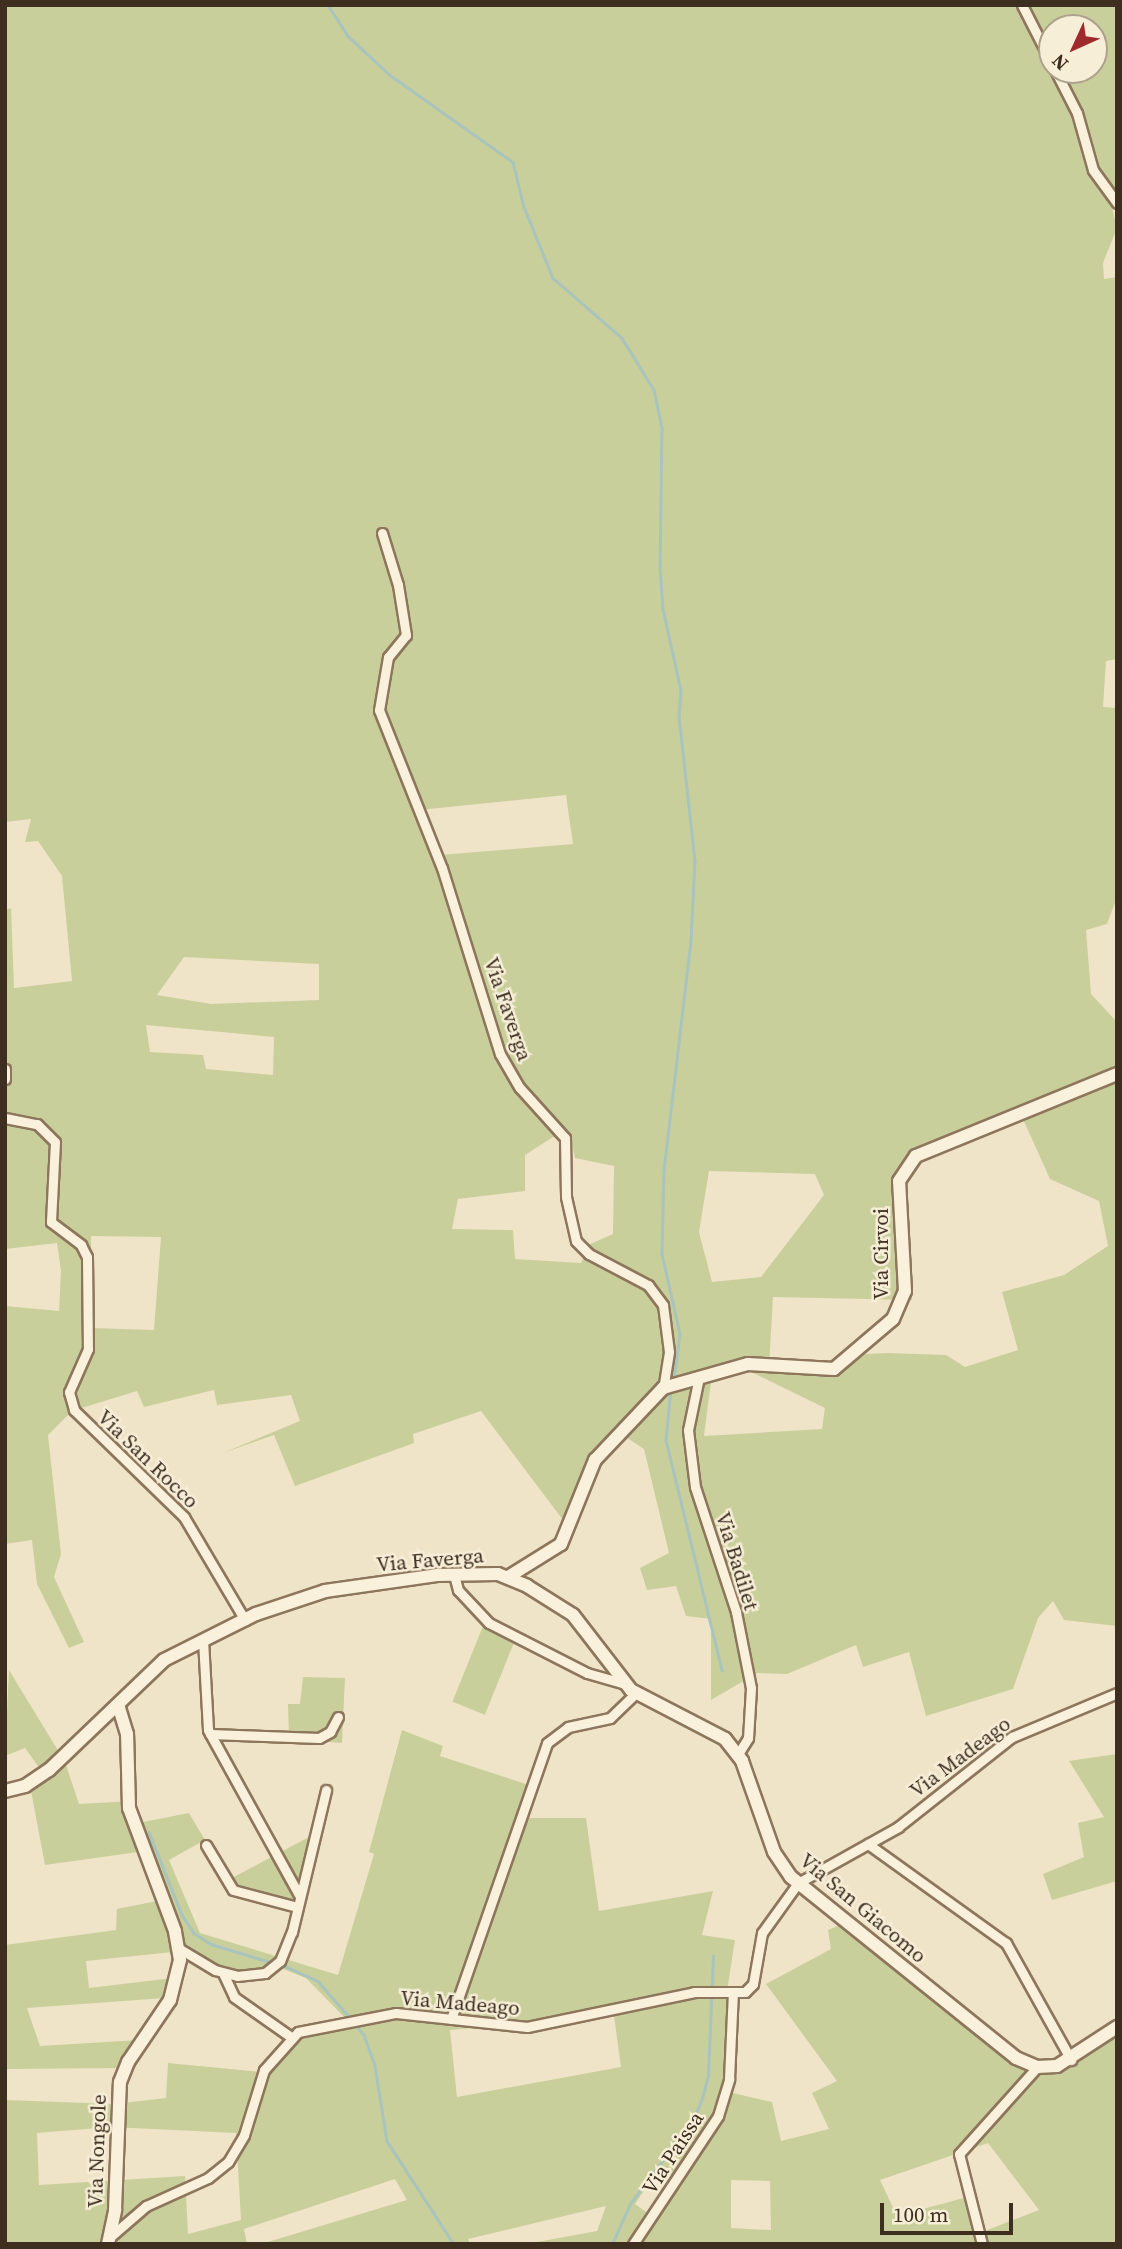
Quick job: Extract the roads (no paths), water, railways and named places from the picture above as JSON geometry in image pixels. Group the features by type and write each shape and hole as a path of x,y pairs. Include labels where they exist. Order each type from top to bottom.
{"street":[{"path":"1022,5 1038,36"},
{"path":"1062,84 1077,113 1093,170 1117,203"},
{"name":"Via Faverga","path":"5,1791 36,1780 119,1707 154,1668 245,1620 325,1591 454,1575 508,1577 561,1544 595,1460 663,1388 668,1352 663,1305 643,1281 589,1254 576,1241 566,1196 565,1138 520,1088 500,1054 419,810 379,710 388,657 406,635 398,585 382,533"},
{"path":"5,1069 5,1079"},
{"name":"Via Cirvoi","path":"663,1388 748,1364 827,1371 842,1364 893,1319 904,1301 899,1181 909,1162 931,1148 1117,1074"},
{"name":"Via San Rocco","path":"5,1118 37,1124 55,1142 51,1222 81,1245 87,1257 88,1349 69,1392 74,1410 184,1517 245,1620"},
{"name":"Via Badilet","path":"699,1377 688,1430 695,1487 736,1612 751,1688 748,1738 738,1754"},
{"path":"454,1575 458,1590 489,1623 587,1673 623,1682"},
{"name":"Via San Giacomo","path":"508,1577 573,1615 623,1682 636,1693 715,1732 738,1754 774,1852 798,1883 1016,2058 1037,2067"},
{"path":"203,1640 210,1734 299,1895"},
{"path":"452,2019 515,1844 541,1752 561,1732 610,1718 636,1693"},
{"name":"Via Madeago","path":"291,2037 309,2028 396,2013 527,2027 708,1991 745,1992 752,1987 758,1940 798,1883 898,1827 1012,1737 1117,1693"},
{"path":"119,1707 127,1734 129,1808 180,1949 223,1973 246,1977 273,1968 288,1945 326,1790"},
{"path":"210,1734 319,1738 330,1732 338,1717"},
{"path":"868,1844 1006,1943 1070,2060"},
{"path":"206,1845 233,1891 297,1907"},
{"name":"Via Nongole","path":"109,2241 115,2210 120,2082 132,2054 170,2000 180,1949"},
{"path":"109,2241 146,2206 208,2178 228,2162 244,2136 264,2070 291,2037 234,1997 223,1973"},
{"name":"Via Paissa","path":"633,2244 718,2116 729,2079 733,1992"},
{"path":"982,2244 959,2154 1037,2067 1070,2060 1117,2027"}],"waterway":[{"path":"328,5 348,36 390,75 513,162 524,207 553,278 622,338 654,390 662,429 660,566 663,609 681,690 679,716 695,860 691,941 664,1171 662,1254 680,1334 674,1379"},
{"path":"671,1389 666,1440 722,1670"},
{"path":"149,1832 182,1915 194,1933 211,1944 270,1962"},
{"path":"612,2244 630,2204 694,2118 702,2098 708,2075 713,1956"},
{"path":"280,1964 318,1981 350,2018"},
{"path":"354,2023 364,2035 375,2066 387,2141 454,2244"}]}
